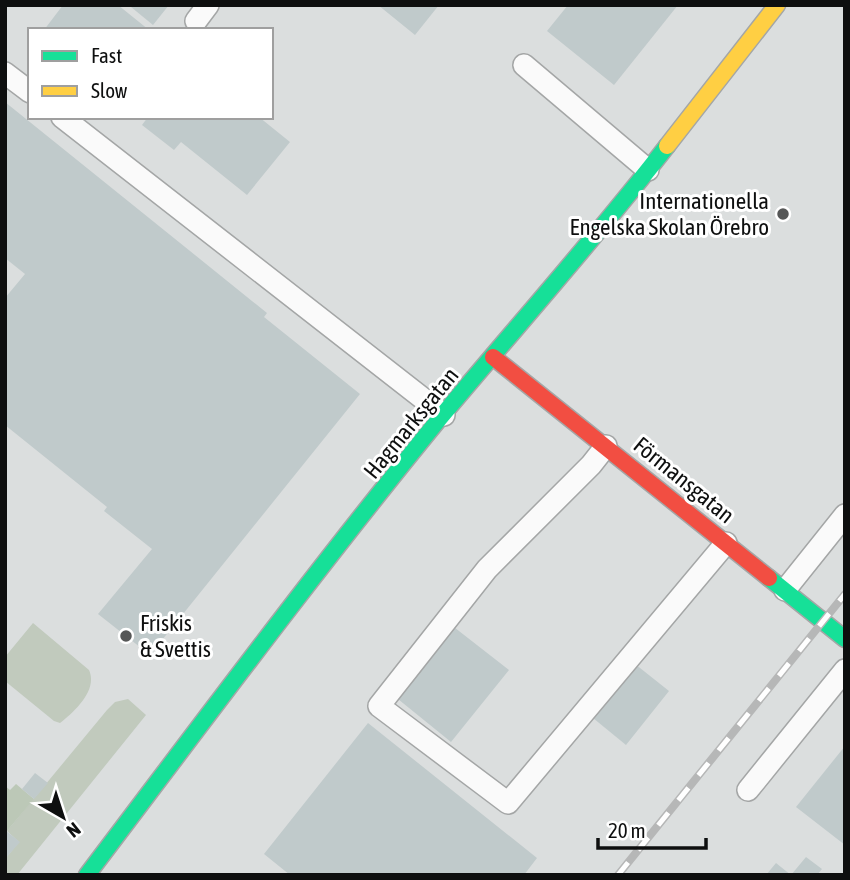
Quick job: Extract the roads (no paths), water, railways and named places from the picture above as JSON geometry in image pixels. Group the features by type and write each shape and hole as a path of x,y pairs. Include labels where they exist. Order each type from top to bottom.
{"street":[{"name":"Hagmarksgatan","path":"87,875 235,680 444,415 607,223 777,5"},
{"name":"Förmansgatan","path":"494,357 845,639"}],"lane":[{"path":"524,65 648,170"},
{"path":"5,73 28,90"},
{"path":"65,119 444,415"},
{"path":"606,446 591,465 487,569 379,706 508,803 726,543"},
{"path":"785,590 845,515"},
{"path":"748,790 845,670"}],"railway":[{"path":"618,875 845,594"}],"place":[{"name":"Internationella Engelska Skolan Örebro","path":"783,214"},
{"name":"Friskis & Svettis","path":"126,636"}]}
